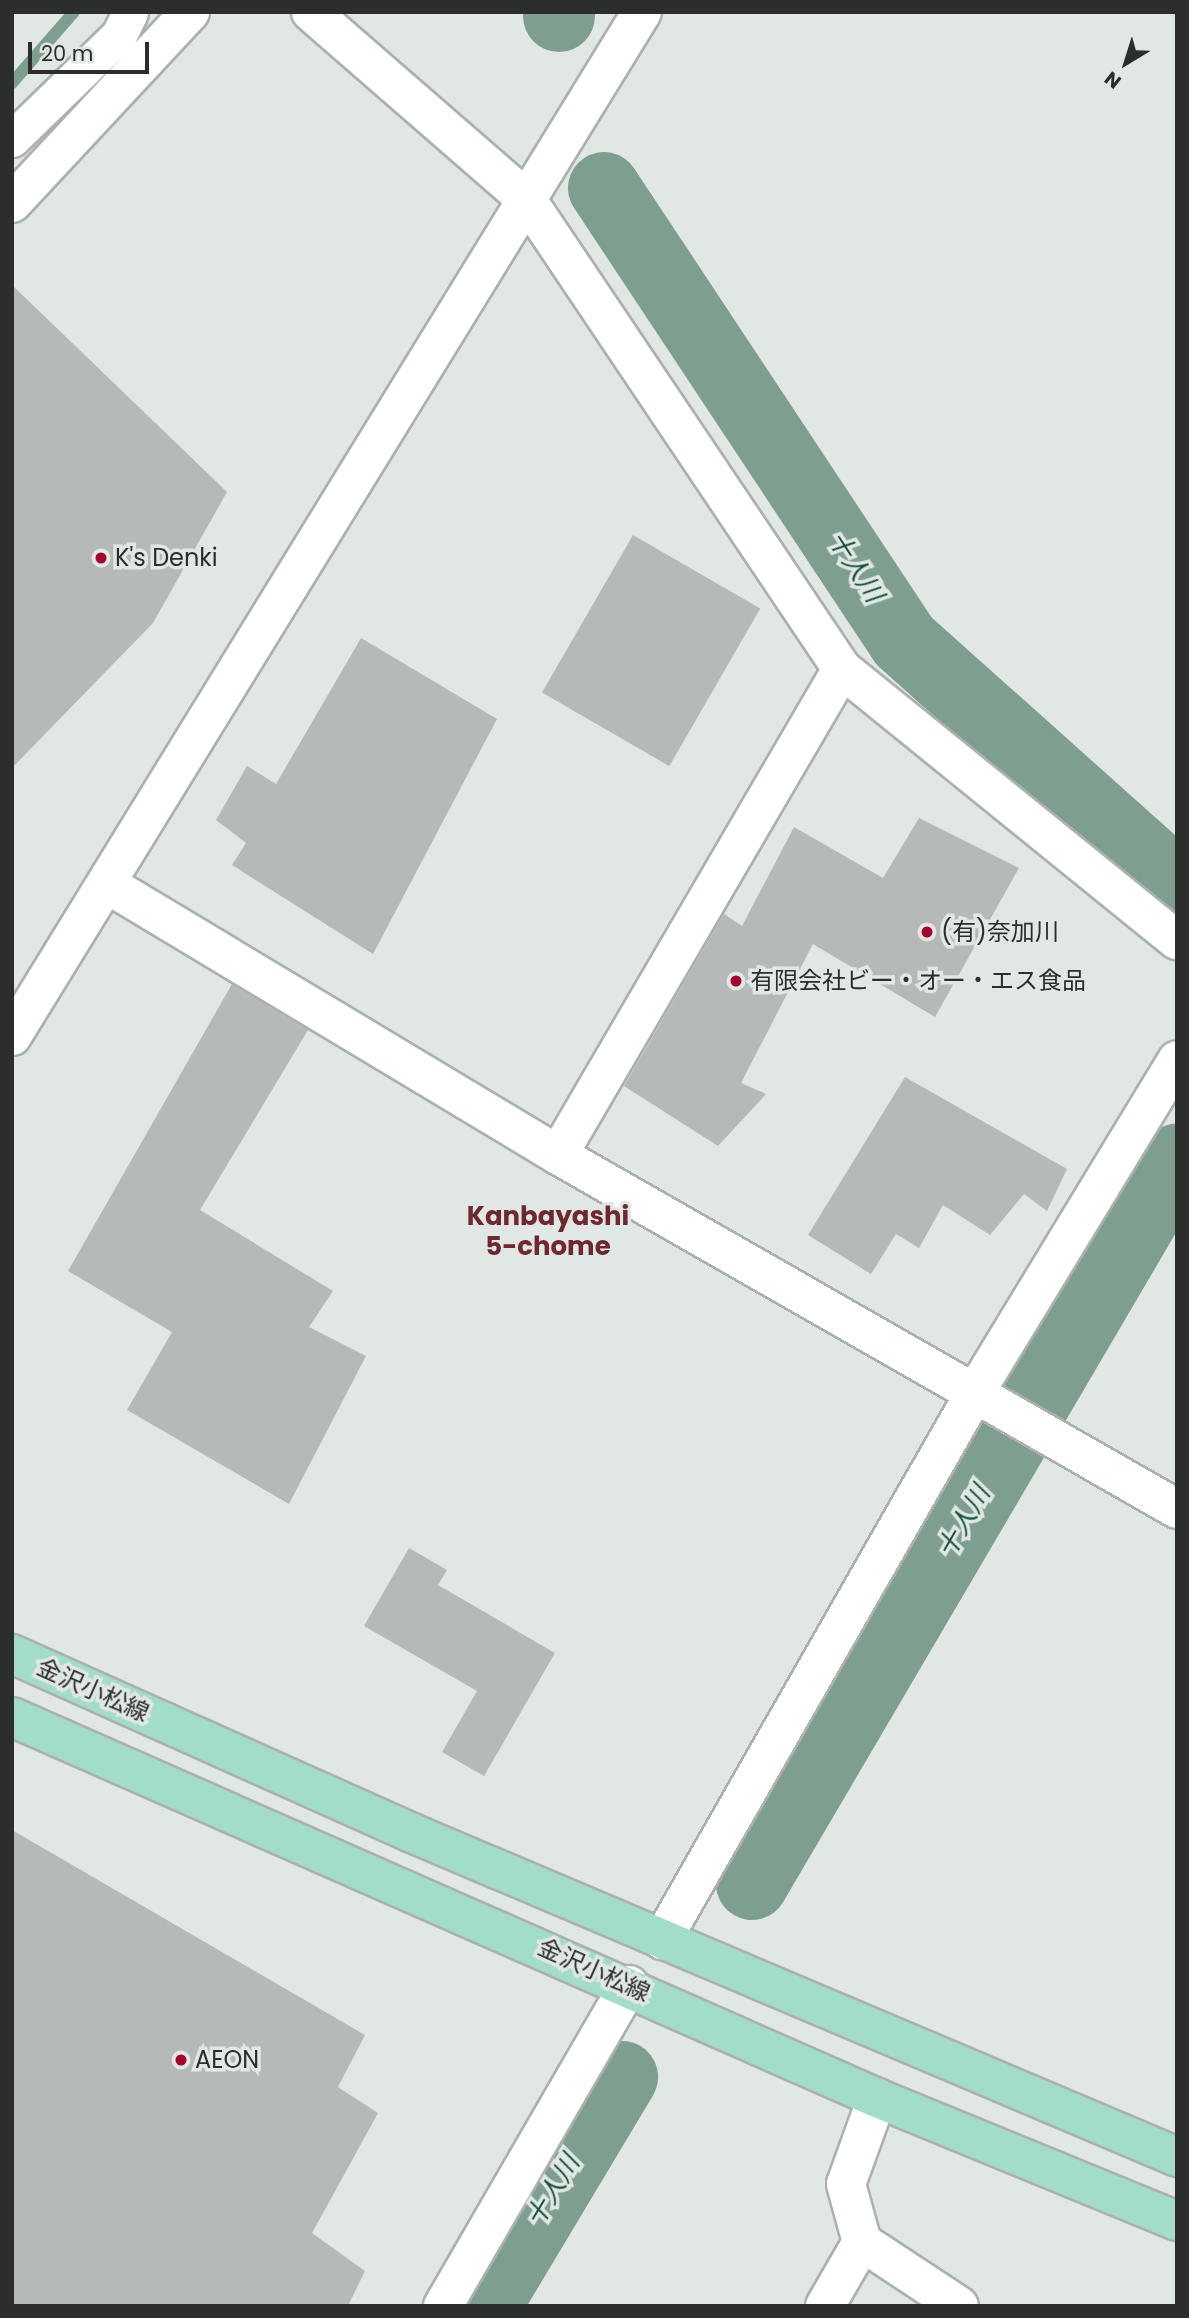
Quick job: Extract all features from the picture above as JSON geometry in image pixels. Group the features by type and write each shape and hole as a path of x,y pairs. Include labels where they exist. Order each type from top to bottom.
{"main road":[{"name":"金沢小松線","path":"12,1654 662,1940 1177,2157"},
{"name":"金沢小松線","path":"12,1717 629,1985 877,2098 1177,2221"}],"street":[{"path":"12,139 119,35 130,12"},
{"path":"12,203 190,12"},
{"path":"311,12 527,200 842,669 1177,940"},
{"path":"12,1036 642,12"},
{"path":"558,1155 842,669"},
{"path":"107,884 558,1155 991,1400 1177,1509"},
{"path":"662,1940 991,1400 1177,1060"},
{"path":"443,2306 629,1985"},
{"path":"877,2098 846,2184 862,2242 959,2306"},
{"path":"825,2306 862,2242"}],"building":[{"name":"K's Denki","path":"12,285 227,492 153,623 12,768"},
{"path":"633,535 760,608 669,766 542,693"},
{"path":"361,638 497,719 373,954 232,865 246,843 216,820 247,766 276,784"},
{"name":"有限会社ビー・オー・エス食品","path":"919,818 1019,868 935,1017 813,944 741,1083 766,1094 718,1146 624,1086 724,914 742,926 794,827 883,878"},
{"path":"232,984 308,1030 200,1210 333,1291 309,1327 366,1356 289,1504 127,1410 172,1332 68,1271"},
{"path":"905,1077 1067,1169 1047,1211 1024,1194 990,1235 943,1205 919,1248 896,1234 871,1274 808,1235"},
{"path":"409,1548 447,1570 438,1585 555,1653 484,1776 442,1752 477,1691 364,1626"},
{"name":"AEON","path":"12,1830 365,2035 338,2087 378,2113 312,2233 365,2271 348,2306 12,2306"}],"waterway":[{"path":"12,83 74,12"},
{"name":"十人川","path":"604,188 904,641 1177,885"},
{"name":"十人川","path":"752,1884 1177,1160"},
{"name":"十人川","path":"485,2306 622,2077"}],"place":[{"name":"K's Denki","path":"101,558"},
{"name":"(有)奈加川","path":"927,932"},
{"name":"有限会社ビー・オー・エス食品","path":"736,981"},
{"name":"AEON","path":"181,2060"}],"district":[{"name":"Kanbayashi 5-chome","path":"548,1232"}]}
